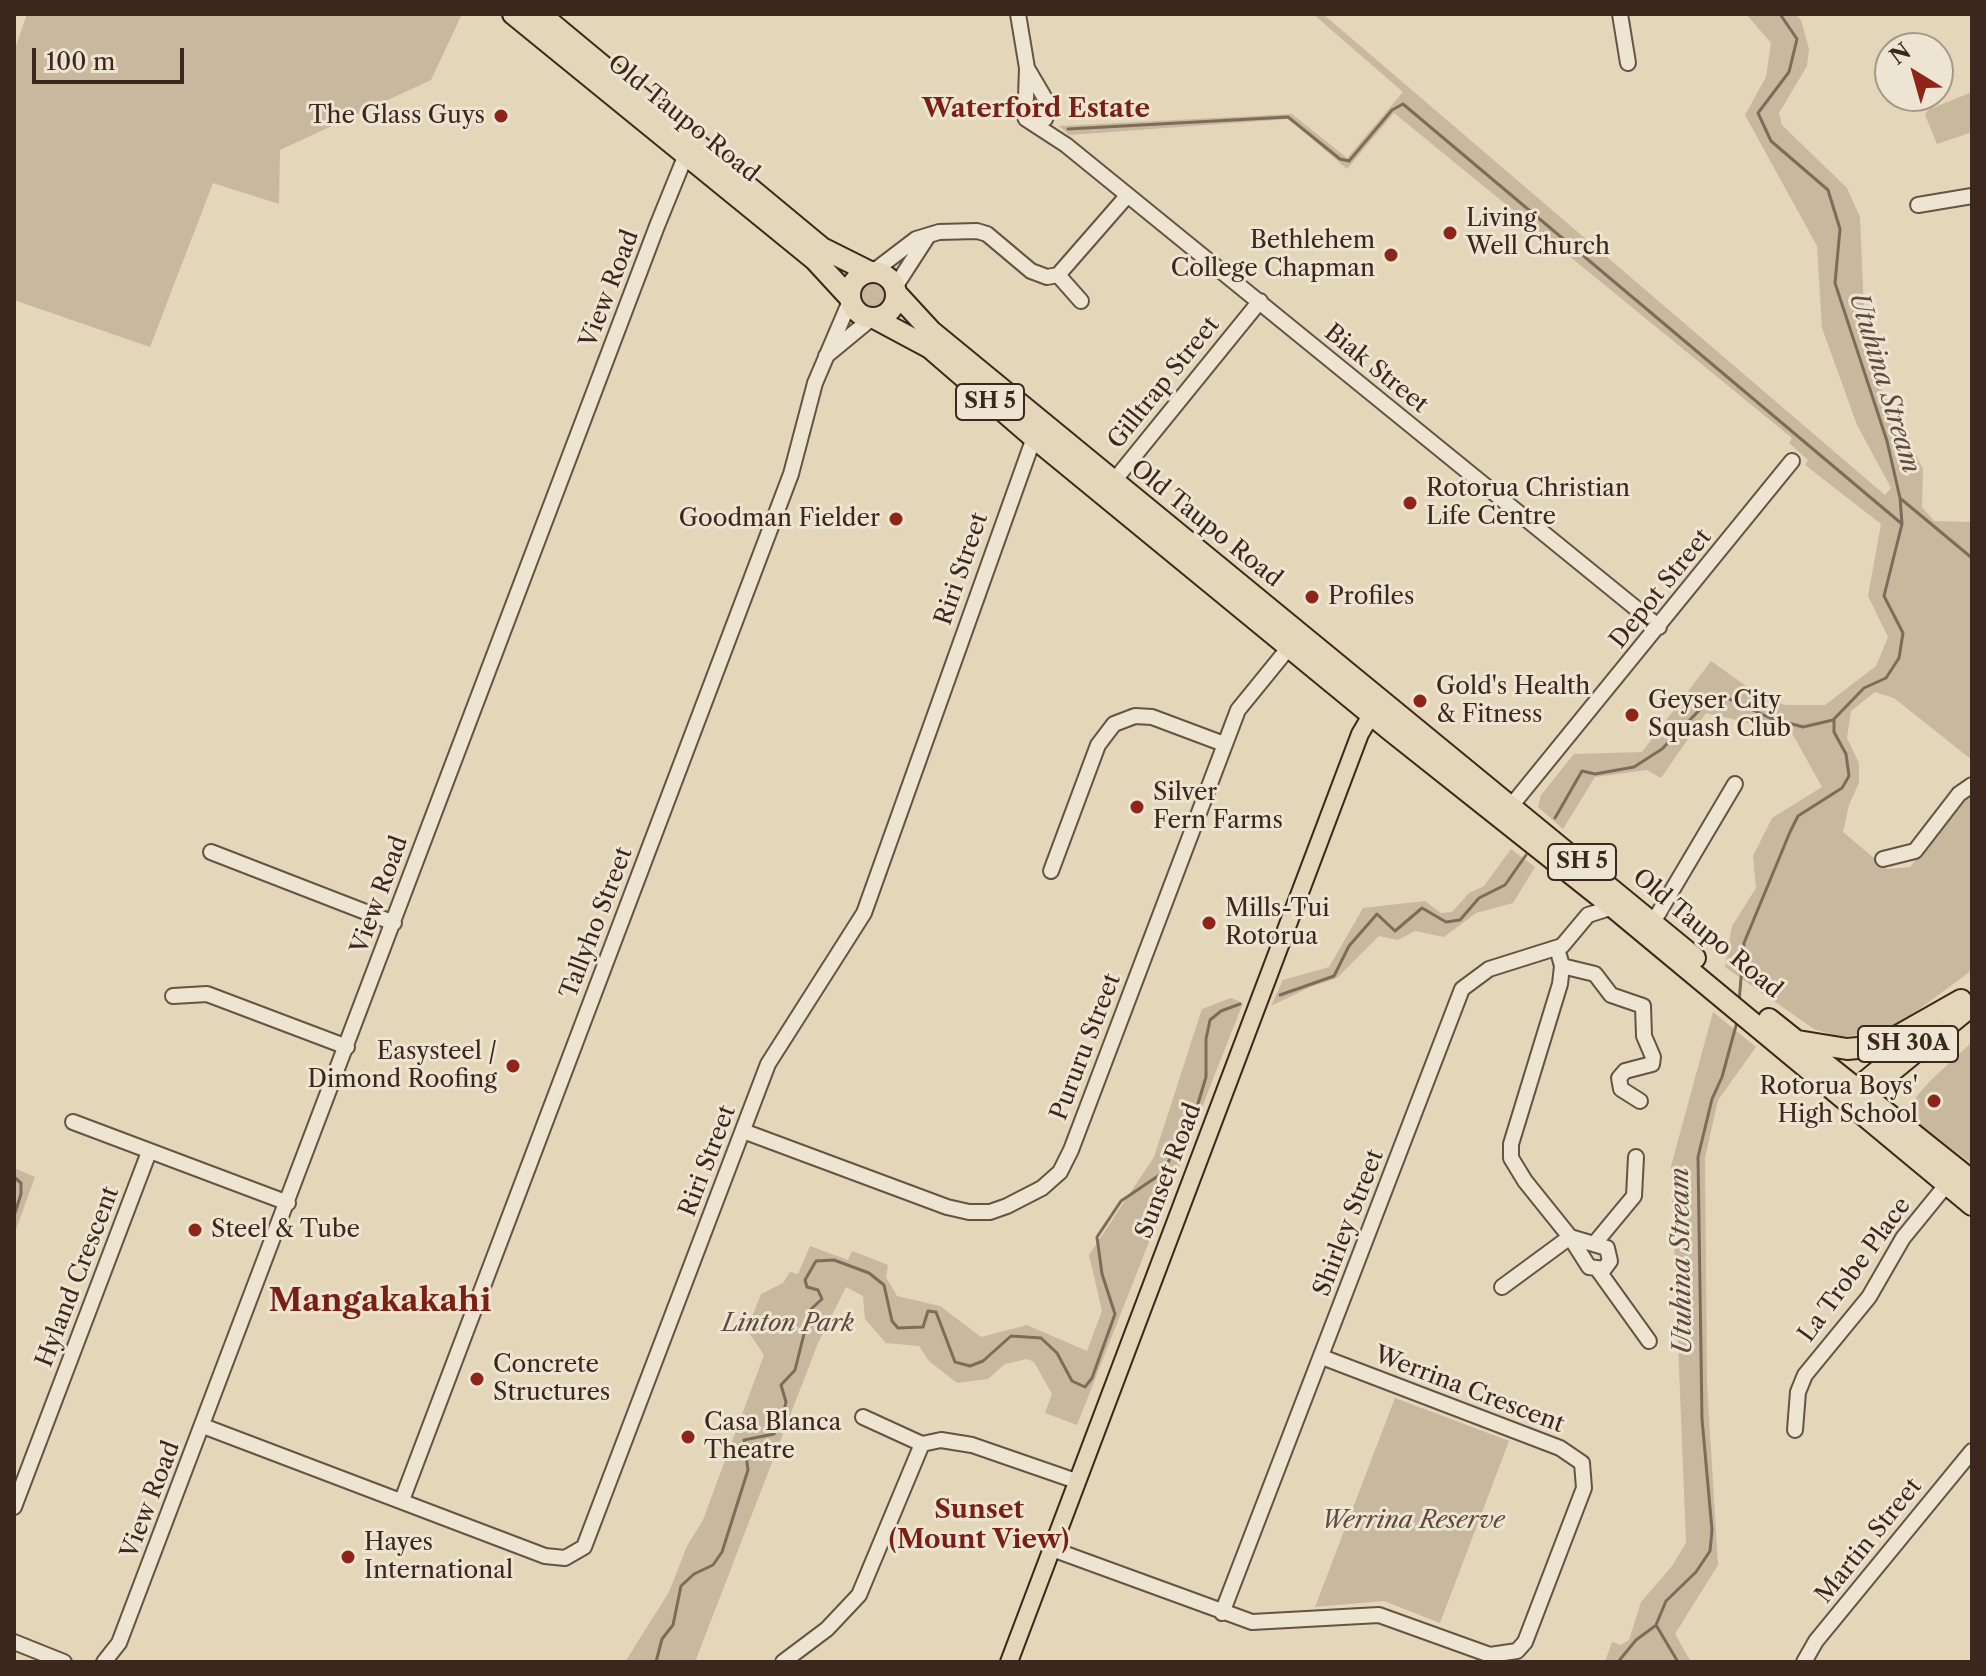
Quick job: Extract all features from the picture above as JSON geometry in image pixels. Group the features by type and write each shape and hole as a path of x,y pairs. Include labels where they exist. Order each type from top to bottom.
{"highway":[{"name":"Old Taupo Road","path":"540,14 815,260 850,299"},
{"name":"Old Taupo Road","path":"515,15 822,248 872,271"},
{"name":"SH 5","path":"872,271 885,275 896,290"},
{"path":"850,299 856,278 872,271"},
{"name":"Old Taupo Road","path":"896,290 931,331 1037,429"},
{"path":"873,318 890,310 896,290"},
{"name":"SH 5","path":"850,299 856,311 873,318"},
{"name":"Old Taupo Road","path":"873,318 930,348 1037,429 1507,811 1853,1098 1972,1181"},
{"name":"Old Taupo Road","path":"1507,811 1586,886 1613,907 1646,925"},
{"path":"1794,1040 1847,1049 1869,1047 1894,1038 1968,1000"},
{"name":"Old Taupo Road","path":"1748,1011 1794,1040 1853,1098 1972,1205"},
{"name":"Old Taupo Road","path":"1947,1184 1958,1181 1972,1191"}],"main road":[{"name":"Sunset Road","path":"1009,1662 1376,707"},
{"name":"SH 30A","path":"1853,1098 1968,1000"}],"street":[{"path":"1018,14 1033,96 1022,113 1041,119 1050,103 1033,96"},
{"path":"1620,14 1628,63"},
{"name":"Biak Street","path":"1041,119 1066,145 1127,196 1659,627"},
{"name":"View Road","path":"104,1662 119,1643 657,226 693,149"},
{"path":"872,271 916,239 928,235 977,231 987,234 1031,271 1047,277 1058,275 1127,196"},
{"path":"1918,205 1972,196"},
{"path":"896,290 928,235"},
{"path":"1058,275 1081,301"},
{"name":"Tallyho Street","path":"402,1500 791,474 823,359 850,299"},
{"name":"Gilltrap Street","path":"1108,488 1260,301"},
{"path":"823,359 873,318"},
{"name":"Riri Street","path":"203,1426 545,1556 565,1558 584,1547 775,1052 864,913 1037,429"},
{"name":"Depot Street","path":"1507,811 1792,461"},
{"name":"Pururu Street","path":"743,1131 969,1212 990,1212 1015,1204 1042,1188 1060,1172 1238,710 1296,639"},
{"path":"1051,871 1098,745 1114,724 1135,716 1152,717 1224,744"},
{"path":"1646,925 1735,784"},
{"path":"1883,859 1915,851 1959,794 1972,785"},
{"path":"211,852 394,923"},
{"path":"1586,886 1588,915 1613,907"},
{"name":"Shirley Street","path":"1222,1613 1462,989 1477,974 1557,948 1574,935 1588,915"},
{"path":"1502,1287 1570,1237 1595,1243 1607,1248 1611,1254 1604,1269 1589,1267 1570,1237 1518,1171 1510,1148 1560,984 1562,966 1557,948"},
{"path":"1562,966 1595,974 1611,995 1643,1006 1644,1036 1653,1057 1652,1064 1644,1069 1625,1071 1619,1078 1621,1089 1640,1101"},
{"path":"173,996 207,994 347,1047"},
{"path":"73,1122 288,1203"},
{"name":"Hyland Crescent","path":"14,1507 149,1152"},
{"path":"1595,1243 1634,1196 1636,1157"},
{"name":"La Trobe Place","path":"1795,1430 1798,1392 1805,1375 1869,1297 1903,1238 1947,1184"},
{"path":"1598,1270 1649,1341"},
{"name":"Werrina Crescent","path":"1052,1549 1222,1613 1258,1623 1379,1615 1490,1655 1517,1651 1525,1642 1584,1488 1582,1463 1560,1448 1322,1357"},
{"path":"863,1417 922,1444 941,1440 972,1445 1076,1481"},
{"path":"783,1662 827,1629 859,1595 922,1444"},
{"name":"Martin Street","path":"1804,1662 1816,1641 1972,1451"},
{"path":"14,1642 64,1662"}],"green space":[{"path":"27,14 462,14 431,80 280,150 279,204 213,183 150,347 14,300 14,52"},
{"path":"1313,14 1323,14 1885,495 1891,488 1857,425 1822,328 1817,246 1745,115 1766,77 1771,43 1746,14 1795,14 1801,20 1809,49 1807,66 1779,113 1782,125 1847,188 1860,217 1866,359 1923,469 1922,507 1934,521 1972,522 1972,760 1894,698 1875,692 1851,711 1847,738 1859,763 1859,783 1849,805 1843,832 1887,869 1910,867 1965,798 1972,794 1972,970 1906,1019 1876,1033 1839,1037 1814,1029 1725,967 1732,926 1756,888 1753,856 1772,818 1822,787 1792,733 1706,713 1661,778 1647,770 1595,777 1563,829 1538,807 1541,795 1574,754 1642,752 1711,661 1763,698 1785,705 1825,705 1876,666 1888,637 1868,596 1881,524 1805,465 1808,460 1789,443 1792,438 1394,113 1347,169 1289,119 1069,135 1059,126 1292,114 1347,158 1403,92"},
{"path":"1972,92 1972,132 1937,144 1925,115 1927,112 1954,112 1954,99"},
{"path":"872,278 884,284 890,296 884,308 872,314 860,308 854,296 860,284"},
{"path":"1511,849 1535,867 1513,903 1476,913 1444,937 1415,931 1398,940 1379,936 1337,978 1271,1006 1283,980 1329,967 1363,908 1425,901 1441,913 1452,912 1469,893 1484,886"},
{"name":"Linton Park","path":"1231,998 1243,1003 1077,1425 1045,1413 1052,1394 1034,1362 1027,1359 1005,1364 988,1379 957,1383 929,1361 919,1346 886,1343 865,1319 863,1296 846,1287 818,1343 695,1662 625,1662 669,1592 687,1546 703,1520 764,1355 747,1330 761,1294 783,1283 790,1272 798,1274 810,1246 848,1260 852,1251 888,1265 886,1277 897,1296 940,1306 981,1337 1027,1325 1087,1351 1102,1311 1089,1255 1154,1157 1202,1009"},
{"path":"1713,1012 1756,1047 1718,1100 1705,1158 1707,1384 1718,1565 1675,1634 1691,1662 1605,1662 1612,1642 1621,1645 1629,1640 1641,1602 1672,1566 1686,1543 1671,1166"},
{"name":"Rotorua Boys' High School","path":"1972,1042 1972,1164 1908,1115 1917,1096 1930,1081"},
{"path":"14,1168 35,1177 14,1235"},
{"name":"Werrina Reserve","path":"1395,1398 1509,1441 1440,1623 1384,1601 1315,1607"}],"waterway":[{"name":"Utuhina Stream","path":"1739,1002 1744,943 1790,832 1798,816 1842,788 1849,776 1846,754 1834,732 1834,719 1864,688 1886,678 1899,658 1903,633 1884,596 1902,524 1900,498 1887,441 1835,283 1840,229 1828,190 1771,141 1758,113 1789,72 1797,39 1780,14"},
{"path":"1068,129 1288,117 1340,159 1349,161 1392,110 1403,104 1902,524"},
{"path":"1901,499 1972,558"},
{"path":"1555,818 1582,771 1595,774 1634,767 1662,749 1709,700 1723,696 1770,718 1803,727 1833,720"},
{"path":"1280,995 1334,976 1349,946 1377,914 1395,931 1422,908 1446,922 1460,920 1479,898 1505,885 1526,855"},
{"path":"656,1662 662,1639 673,1625 681,1586 694,1574 713,1565 722,1552 748,1470 744,1440 774,1434 781,1423 786,1402 781,1385 795,1370 810,1310 822,1299 818,1290 807,1287 805,1280 816,1261 834,1260 869,1273 884,1285 892,1321 898,1328 923,1327 928,1311 936,1312 955,1362 970,1366 983,1361 1011,1336 1041,1338 1057,1353 1072,1381 1085,1387 1092,1378 1115,1314 1102,1274 1097,1237 1121,1201 1161,1174 1193,1120 1206,1077 1206,1039 1210,1020 1221,1011 1240,1004"},
{"name":"Utuhina Stream","path":"1678,1662 1656,1625 1666,1601 1696,1572 1710,1551 1712,1530 1702,1419 1698,1157 1712,1099 1722,1077 1737,1022"},
{"path":"14,1177 21,1183 14,1216"},
{"path":"1618,1662 1636,1640 1655,1626"}],"place":[{"name":"The Glass Guys","path":"501,116"},
{"name":"Living Well Church","path":"1450,233"},
{"name":"Bethlehem College Chapman","path":"1391,255"},
{"name":"Rotorua Christian Life Centre","path":"1410,503"},
{"name":"Goodman Fielder","path":"896,519"},
{"name":"Profiles","path":"1312,597"},
{"name":"Gold's Health & Fitness","path":"1420,701"},
{"name":"Geyser City Squash Club","path":"1632,715"},
{"name":"Silver Fern Farms","path":"1137,807"},
{"name":"Mills-Tui Rotorua","path":"1209,923"},
{"name":"Easysteel / Dimond Roofing","path":"513,1066"},
{"name":"Rotorua Boys' High School","path":"1934,1101"},
{"name":"Steel & Tube","path":"195,1230"},
{"name":"Concrete Structures","path":"477,1379"},
{"name":"Casa Blanca Theatre","path":"688,1437"},
{"name":"Hayes International","path":"348,1557"}],"district":[{"name":"Waterford Estate","path":"1036,109"},
{"name":"Mangakakahi","path":"380,1302"},
{"name":"Sunset (Mount View)","path":"979,1525"}]}
